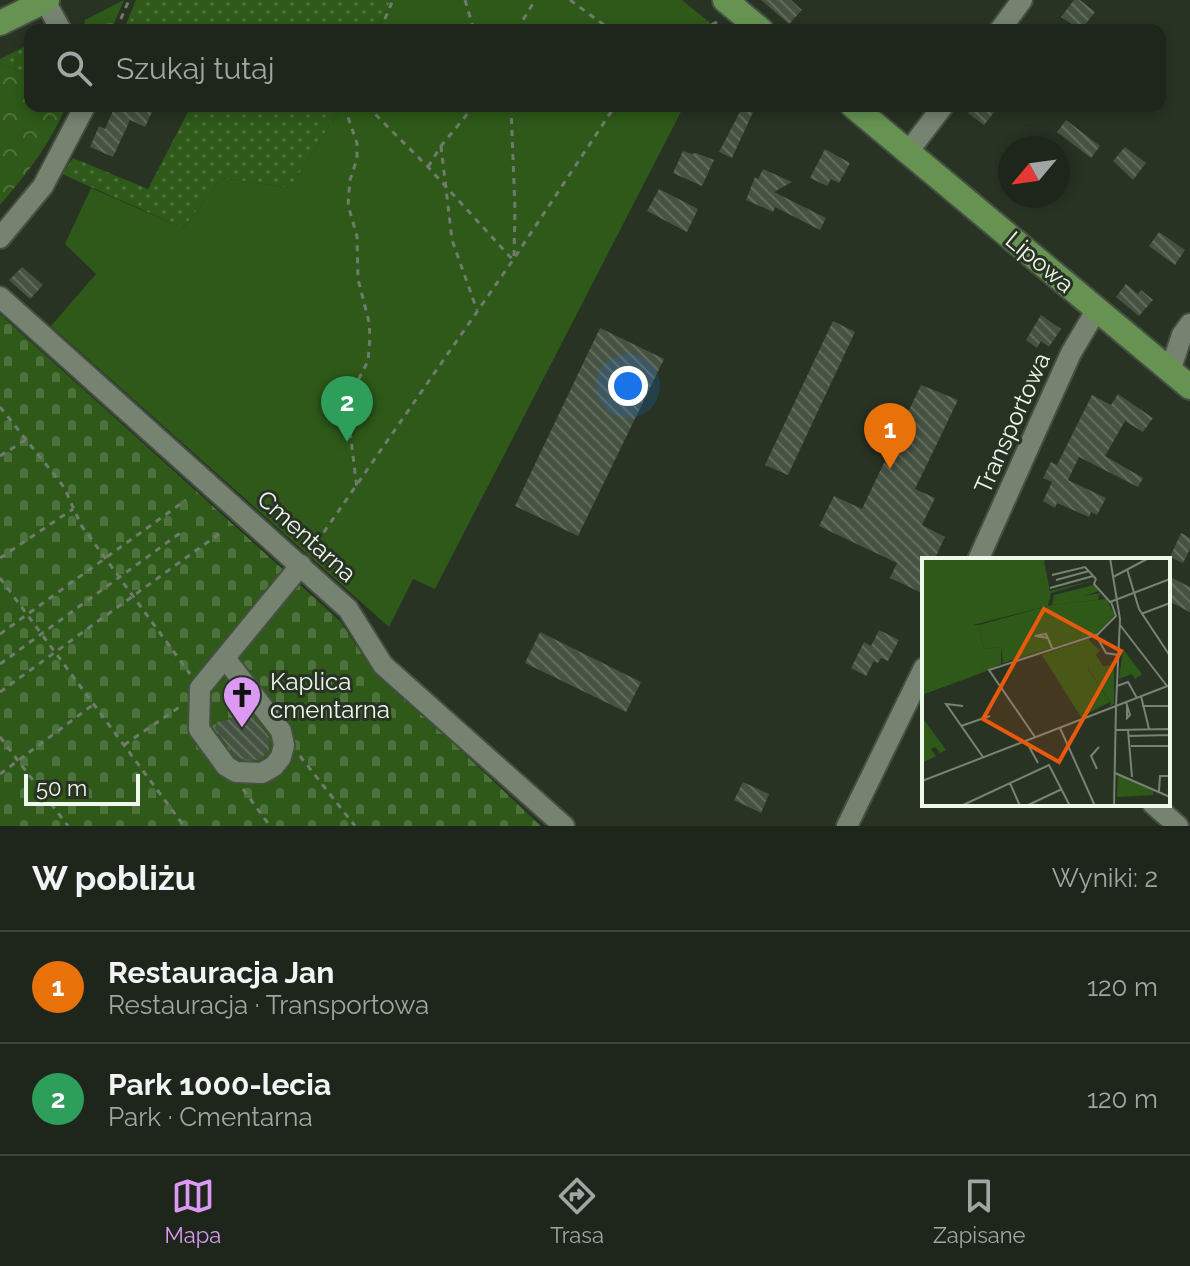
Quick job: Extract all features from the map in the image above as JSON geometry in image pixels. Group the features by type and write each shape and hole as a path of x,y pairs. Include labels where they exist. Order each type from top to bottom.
{"main road":[{"path":"0,23 46,0"},
{"path":"721,11 748,24"},
{"name":"Lipowa","path":"860,112 1190,387"}],"street":[{"path":"46,0 58,24"},
{"path":"1004,24 1022,0"},
{"path":"0,238 43,186 82,112"},
{"path":"908,152 938,112"},
{"name":"Cmentarna","path":"0,297 348,609 383,665 564,826"},
{"name":"Transportowa","path":"979,558 1071,353 1097,309"},
{"path":"1170,371 1182,335 1190,324"},
{"path":"225,658 281,731 284,745 281,757 262,773 249,775 226,766 199,729 200,688 301,565"},
{"path":"847,826 922,672"},
{"path":"1155,806 1178,826"}],"path":[{"path":"119,24 129,0"},
{"path":"383,24 393,0"},
{"path":"465,0 472,24"},
{"path":"521,24 535,0"},
{"path":"570,0 603,24"},
{"path":"346,112 357,143 348,205 357,236 358,279 370,337 368,361 353,390 352,401 350,431 357,489"},
{"path":"373,112 513,260"},
{"path":"428,167 469,112"},
{"path":"511,112 515,210 513,260"},
{"path":"301,565 357,489 611,112"},
{"path":"441,146 452,240 477,310"},
{"path":"0,407 64,487 81,525 200,688 182,706 124,745"},
{"path":"0,456 27,439"},
{"path":"0,634 186,500"},
{"path":"0,558 74,509"},
{"path":"0,664 183,531"},
{"path":"0,692 223,531"},
{"path":"0,578 184,826"},
{"path":"0,774 94,704"},
{"path":"0,737 68,826"},
{"path":"299,755 355,826"},
{"path":"226,766 270,826"}],"green space":[{"path":"124,0 114,24 84,24 85,20"},
{"path":"136,0 391,0 381,24 126,24"},
{"path":"391,0 682,0 712,24 381,24"},
{"path":"24,47 24,73 0,63 0,59"},
{"path":"0,63 24,73 24,112 63,112 37,158 0,205"},
{"path":"188,112 338,112 290,188 222,178 183,228 62,174 73,158 148,189"},
{"path":"338,112 681,112 435,589 413,579 389,627 51,326 96,274 65,244 91,188 183,228 222,178 290,188"},
{"path":"0,314 340,621 376,675 541,826 0,826"}],"building":[{"path":"761,0 791,0 802,10 789,24"},
{"path":"1074,0 1080,0 1095,12 1086,24 1072,24 1061,17"},
{"path":"112,112 152,112 145,127 130,120 113,157 90,147 99,126 105,129"},
{"path":"740,112 753,112 732,158 719,152"},
{"path":"969,112 994,112 984,125"},
{"path":"1066,120 1100,146 1091,158 1070,142 1070,136 1057,132"},
{"path":"1125,147 1146,163 1133,180 1113,161"},
{"path":"825,149 850,163 839,183 831,179 827,186 810,178"},
{"path":"683,151 714,160 702,186 673,173"},
{"path":"763,169 792,182 774,192 826,218 820,230 775,207 773,212 746,200 755,177 758,179"},
{"path":"659,189 698,209 687,232 647,211"},
{"path":"1159,232 1185,250 1175,265 1149,246"},
{"path":"22,267 43,285 30,299 9,280"},
{"path":"1126,284 1138,294 1141,290 1153,300 1139,316 1116,297"},
{"path":"1041,315 1061,329 1049,347 1041,341 1037,348 1026,340"},
{"path":"833,321 855,332 788,475 765,465"},
{"path":"600,328 664,359 578,536 515,506"},
{"path":"921,385 958,400 915,489 935,498 922,525 945,537 935,558 922,558 922,593 890,578 897,563 819,526 834,496 862,509"},
{"path":"1118,394 1153,418 1143,432 1125,421 1105,456 1143,478 1138,487 1079,457 1068,480 1106,498 1097,515 1091,512 1089,517 1057,503 1055,508 1043,501 1052,482 1043,478 1051,462 1057,465 1092,395 1111,405"},
{"path":"1181,533 1190,538 1190,549 1183,563 1170,557"},
{"path":"1170,577 1190,587 1190,612 1170,602"},
{"path":"879,630 899,640 888,661 881,658 878,663 874,661 866,676 851,668 864,642 871,646"},
{"path":"540,632 641,682 626,712 525,663"},
{"name":"Kaplica cmentarna","path":"244,705 269,737 269,751 259,760 235,756 215,728 217,722 228,720 234,716 238,706"},
{"path":"743,782 769,794 761,813 734,800"}],"place":[{"name":"Park 1000-lecia","path":"347,442"},
{"name":"Restauracja Jan","path":"890,469"},
{"name":"Kaplica cmentarna","path":"242,729"}]}
